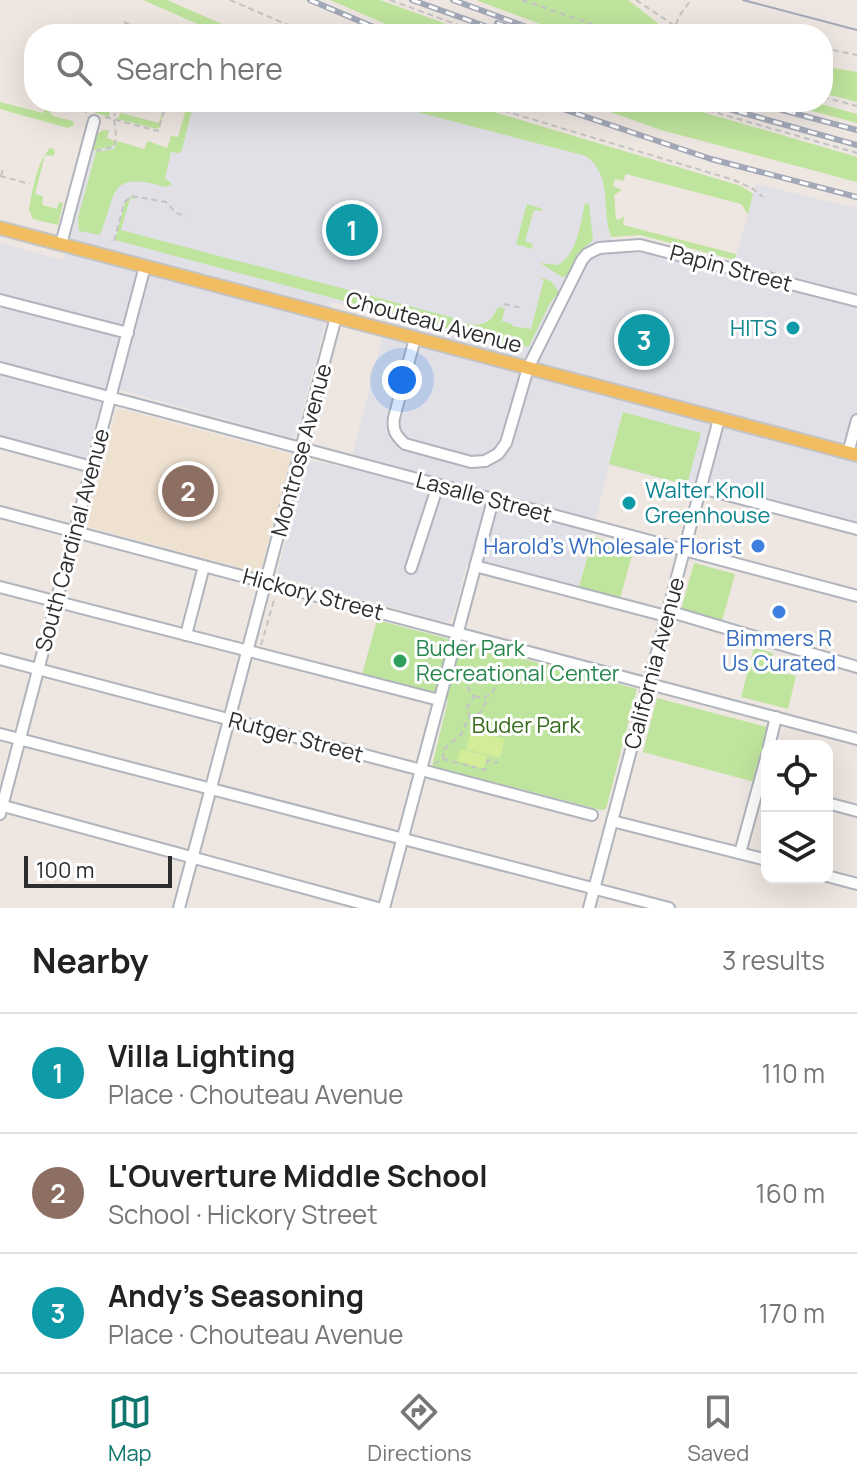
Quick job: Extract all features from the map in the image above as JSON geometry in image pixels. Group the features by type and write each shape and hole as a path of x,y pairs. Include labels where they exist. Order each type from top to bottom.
{"main road":[{"name":"Chouteau Avenue","path":"0,228 853,454"}],"street":[{"path":"61,244 94,121"},
{"name":"Papin Street","path":"528,368 582,260 592,250 603,247 630,244 650,247 857,301"},
{"name":"South Cardinal Avenue","path":"1,809 145,266"},
{"path":"0,300 128,333"},
{"name":"Montrose Avenue","path":"179,908 229,719 254,651 267,582 336,317"},
{"path":"415,338 393,427 397,437 405,444 471,462 485,461 498,454 506,443 528,368"},
{"name":"Lasalle Street","path":"0,368 857,596"},
{"name":"California Avenue","path":"589,908 719,419"},
{"path":"853,454 857,420"},
{"path":"0,442 92,467"},
{"path":"411,568 438,485"},
{"path":"701,488 857,529"},
{"path":"1,809 381,908 493,500"},
{"name":"Hickory Street","path":"0,512 857,739"},
{"path":"186,635 204,566"},
{"path":"475,566 667,614 857,667"},
{"path":"0,587 439,700"},
{"name":"Rutger Street","path":"0,659 592,815"},
{"path":"770,740 776,717"},
{"path":"0,734 669,908"},
{"path":"740,853 761,792"},
{"path":"833,805 857,811"},
{"path":"612,821 761,858"},
{"path":"833,878 857,884"}],"path":[{"path":"230,0 286,24"},
{"path":"390,0 456,24"},
{"path":"522,0 591,24"},
{"path":"636,0 672,24"},
{"path":"676,24 691,0"},
{"path":"124,22 128,24"},
{"path":"833,50 857,55"},
{"path":"833,100 857,106"},
{"path":"87,112 158,131 164,112"},
{"path":"508,112 734,180 763,197"},
{"path":"714,112 857,153"},
{"path":"94,154 95,151 114,147 118,134 113,119 115,113"},
{"path":"3,169 0,177 30,184"},
{"path":"114,241 124,203 131,196 166,202 176,213 187,216"},
{"path":"504,304 522,308"},
{"path":"254,651 275,595"},
{"path":"430,648 445,640"},
{"path":"430,653 428,669 436,671"},
{"path":"443,759 444,749 458,738 470,718 481,712 495,688 497,676 482,668 471,673 468,688 474,696 487,698"},
{"path":"470,718 467,708 474,696"},
{"path":"432,764 443,759 485,770 488,760 498,763"}],"shaded area":[{"path":"189,112 420,112 586,156 603,176 616,253 645,253 731,276 756,184 857,208 857,529 609,465 578,590 467,562 453,617 447,622 280,577 277,574 307,463 315,461 349,469 388,316 331,302 293,438 106,386 85,460 0,437 0,317 5,300 0,298 0,243 63,260 95,138 147,153 150,144 179,151"},
{"path":"120,409 289,454 291,458 261,570 257,572 89,527 86,520 116,412"}],"green space":[{"path":"143,0 167,0 222,24 198,24"},
{"path":"330,0 380,0 446,24 386,24"},
{"path":"476,0 628,0 659,24 540,24"},
{"path":"833,68 857,72 857,102 833,96"},
{"path":"0,102 24,108 24,112 50,112 53,116 73,121 74,125 68,128 0,109"},
{"path":"833,107 857,114 857,123 816,112 833,112"},
{"path":"93,112 109,112 110,117"},
{"path":"163,112 157,129 117,119 121,113 159,123"},
{"path":"185,112 192,112 182,150 179,153 171,152 165,178 172,184 166,187 133,182 124,184 113,196 100,235 79,231 78,218 96,152 114,149 117,141 144,149 148,141 167,148 171,136 178,137"},
{"path":"417,112 493,112 741,186 753,194 748,214 741,204 626,174 623,181 615,179 613,186 622,190 614,195 616,219 624,216 623,225 736,254 735,260 640,235 611,237 600,173 586,156"},
{"path":"610,112 702,112 857,157 857,182 661,130"},
{"path":"109,130 107,138 115,141 113,146 92,151 96,134"},
{"path":"50,148 55,153 53,156 45,155 35,194 43,196 42,205 57,209 59,202 63,203 58,225 33,219 29,209 38,169 45,154"},
{"path":"130,197 139,198 130,199 121,230 458,319 457,322 464,324 487,322 498,307 505,308 502,321 531,329 544,280 536,276 551,281 559,292 550,303 529,346 517,347 115,240 125,203"},
{"path":"585,203 589,204 593,240 577,254 567,276 562,277 540,263 558,265 565,260 577,237"},
{"path":"527,204 543,209 534,210 525,241 533,244 532,249 516,244"},
{"path":"623,412 701,433 687,485 609,464"},
{"path":"593,537 634,548 619,602 578,590"},
{"path":"694,563 735,574 722,621 681,610"},
{"name":"Buder Park","path":"377,620 637,689 606,809 432,766 448,700 361,678"},
{"path":"754,648 773,653 769,668 796,676 788,709 741,697"},
{"path":"657,698 771,728 768,740 761,740 758,783 643,752"},
{"path":"471,730 505,739 500,758 466,749"},
{"path":"461,749 487,756 483,769 457,761"}],"tram line":[{"path":"743,0 857,30"}],"railway":[{"path":"310,0 366,24"},
{"path":"412,0 479,24"},
{"path":"453,0 519,24"},
{"path":"572,112 711,159 857,197"},
{"path":"740,112 857,145"},
{"path":"790,112 857,130"}],"place":[{"name":"Villa Lighting","path":"352,230"},
{"name":"HITS","path":"793,328"},
{"name":"Andy's Seasoning","path":"644,340"},
{"name":"L'Ouverture Middle School","path":"188,491"},
{"name":"Walter Knoll Greenhouse","path":"629,503"},
{"name":"Harold's Wholesale Florist","path":"758,546"},
{"name":"Bimmers R Us Curated","path":"779,612"},
{"name":"Buder Park Recreational Center","path":"400,661"}]}
